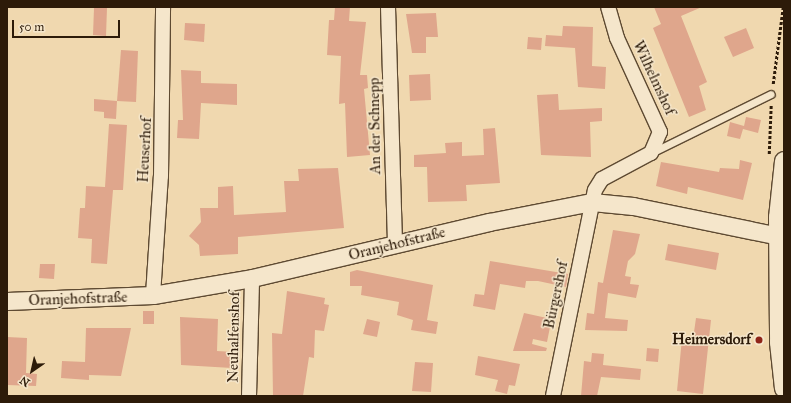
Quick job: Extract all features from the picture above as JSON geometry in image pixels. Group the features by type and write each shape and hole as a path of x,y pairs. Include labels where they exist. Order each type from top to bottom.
{"main road":[{"path":"784,161 778,342 784,388"}],"street":[{"name":"Heuserhof","path":"153,295 162,168 164,7"},
{"name":"An der Schnepp","path":"388,7 395,244"},
{"name":"Wilhelmshof","path":"608,7 617,38 660,132 651,153"},
{"path":"592,202 602,179 651,153"},
{"name":"Oranjehofstraße","path":"7,301 153,295 252,278 395,244 592,202 633,206 781,237"},
{"name":"Bürgershof","path":"553,396 592,202"},
{"name":"Neuhalfenshof","path":"249,396 252,278"}],"lane":[{"path":"651,153 771,94"}],"building":[{"path":"335,7 350,7 349,21 366,22 360,75 367,75 368,88 364,89 370,155 347,157 345,103 339,104 341,56 327,55 329,20 334,20"},
{"path":"654,7 702,7 681,16 707,82 699,86 706,110 689,117 653,28 661,24"},
{"path":"94,8 107,8 106,36 93,35"},
{"path":"436,13 438,37 426,37 426,53 412,53 406,14"},
{"path":"185,23 205,24 204,42 184,40"},
{"path":"563,26 593,27 592,66 606,67 605,89 578,87 575,48 545,46 546,35 562,36"},
{"path":"746,28 754,48 733,57 724,37"},
{"path":"528,37 542,38 541,50 527,49"},
{"path":"121,50 138,51 136,102 117,101"},
{"path":"181,70 201,71 201,83 237,84 237,105 201,103 199,139 177,138 178,120 183,120"},
{"path":"430,74 431,100 410,101 409,75"},
{"path":"558,94 559,110 602,108 602,121 590,122 591,157 541,155 537,95"},
{"path":"94,99 117,101 116,119 104,118 104,112 94,111"},
{"path":"746,117 761,120 758,133 743,129 740,139 727,136 730,122 744,126"},
{"path":"109,124 127,125 123,190 113,190 107,264 91,263 92,239 78,238 80,208 85,208 86,186 105,187"},
{"path":"495,128 500,183 466,185 467,201 428,202 427,167 414,167 414,155 446,153 445,143 462,142 462,156 484,155 483,129"},
{"path":"740,160 752,163 743,200 688,187 687,194 656,186 661,162 719,172 720,168 739,169"},
{"path":"338,168 344,228 238,237 238,254 200,256 199,245 189,236 201,222 200,208 218,208 218,187 233,186 234,215 286,212 284,181 299,181 298,169"},
{"path":"613,230 640,234 635,254 628,261 625,276 631,277 630,284 639,285 636,298 608,293 605,318 628,320 627,331 585,330 587,313 594,314 598,282 603,283"},
{"path":"668,244 719,253 716,270 665,260"},
{"path":"490,261 568,274 566,287 538,281 526,281 525,288 500,284 495,310 473,306 475,294 484,295"},
{"path":"40,264 55,264 54,279 39,278"},
{"path":"357,270 433,285 427,320 438,322 436,334 411,330 413,320 397,315 399,302 361,295 362,286 350,286 350,272"},
{"path":"287,291 325,298 324,304 329,305 324,331 315,330 314,358 309,357 303,396 273,396 272,333 282,334"},
{"path":"143,311 154,311 154,324 143,324"},
{"path":"524,313 547,318 547,322 551,322 547,342 533,339 532,344 547,348 546,351 513,351"},
{"path":"180,317 218,319 217,351 233,352 232,368 181,365"},
{"path":"696,318 711,320 703,394 677,391 682,338 693,339"},
{"path":"367,319 380,322 377,337 363,334"},
{"path":"86,328 131,328 121,376 89,375 89,380 61,378 62,361 85,362"},
{"path":"7,337 27,338 26,373 37,374 36,386 7,385"},
{"path":"647,348 659,349 658,362 646,361"},
{"path":"592,353 604,354 603,365 641,369 640,380 601,377 597,396 581,396 584,361 591,362"},
{"path":"478,356 520,364 515,386 509,385 507,394 495,391 498,380 475,375"},
{"path":"415,362 433,363 431,392 412,391"}],"place":[{"name":"Heimersdorf","path":"759,340"}]}
